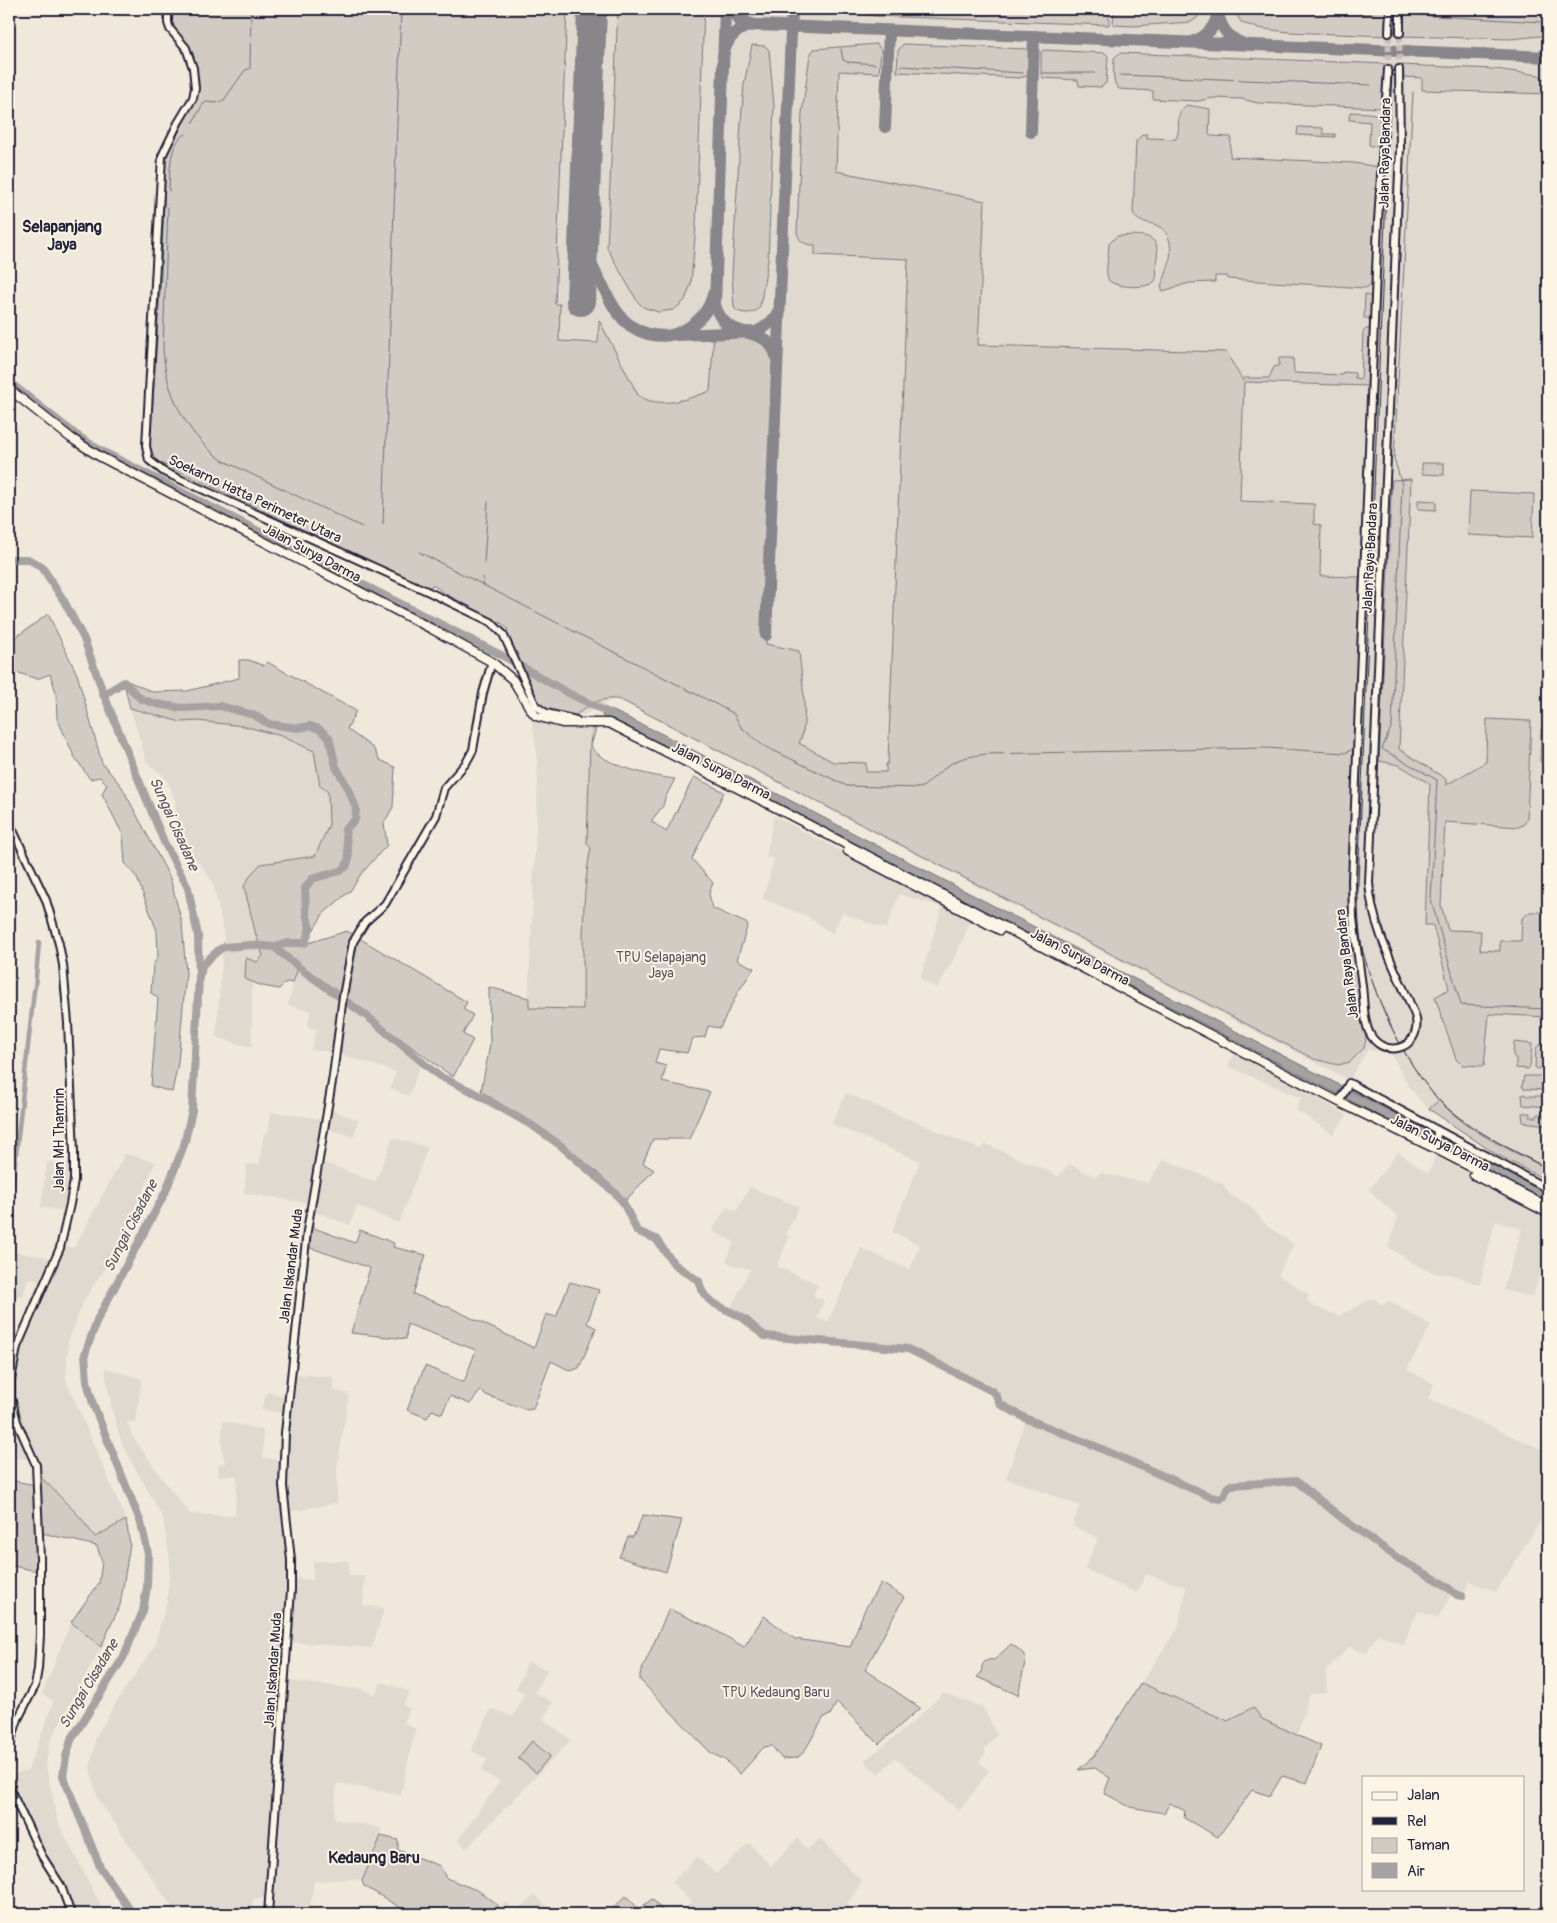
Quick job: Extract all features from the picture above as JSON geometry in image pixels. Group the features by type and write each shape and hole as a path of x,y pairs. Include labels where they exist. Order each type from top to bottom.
{"main road":[{"name":"Jalan Surya Darma","path":"9,389 71,438 99,456 438,632 492,662 509,674 536,716 562,723 609,723 1548,1206"},
{"name":"Jalan Surya Darma","path":"601,723 1548,1213"}],"street":[{"name":"Soekarno Hatta Perimeter Utara","path":"168,9 170,29 186,48 193,68 195,88 193,98 162,156 146,446 149,460 164,472 491,622 500,630 510,648 533,702 540,710 570,720 594,720 601,723"},
{"path":"1389,33 1390,9"},
{"path":"1400,9 1400,33"},
{"name":"Jalan Raya Bandara","path":"1388,69 1378,222 1352,881 1353,918 1366,1021 1371,1036 1378,1044 1388,1049 1398,1049 1405,1046 1414,1035 1416,1019 1380,934 1370,900 1369,866 1400,148 1399,69"},
{"name":"Jalan Iskandar Muda","path":"268,1914 291,1590 291,1560 283,1463 292,1358 307,1230 333,1076 342,999 356,935 364,922 385,904 436,816 444,788 466,763 473,750 483,693 492,662"},
{"name":"Jalan MH Thamrin","path":"9,822 46,900 63,965 71,1070 74,1163 70,1204 60,1248 18,1347 11,1380 11,1397 15,1416 34,1458 37,1475 40,1635 35,1686 18,1719 9,1748"},
{"path":"1340,1099 1348,1085 1548,1189"},
{"path":"1436,1148 1437,1132"},
{"path":"9,1787 42,1856 61,1886 71,1914"},
{"path":"418,1914 432,1914"}],"shaded area":[{"path":"241,9 1548,9 1548,1182 1494,1154 1427,1108 1409,1087 1392,1055 1368,1049 1349,1080 614,699 584,715 568,715 564,729 592,729 587,844 592,848 586,873 584,894 583,1009 528,1008 538,780 532,721 540,723 544,709 521,668 506,633 508,629 501,623 444,594 434,585 428,589 178,474 155,461 150,452 164,197 168,198 170,194 164,190 165,157 195,101 197,89 219,91"},
{"path":"130,708 181,722 197,721 244,726 281,736 315,751 320,786 328,792 329,825 315,856 261,864 252,873 244,886 263,956 257,962 246,958 245,979 252,982 252,1048 216,1037 224,933 212,880 186,847 176,825 175,799 166,778 147,763"},
{"path":"774,816 972,919 953,960 937,988 920,979 942,907 899,894 886,929 842,913 833,934 807,916 763,899 774,859 766,857"},
{"path":"298,964 424,1056 409,1096 390,1088 396,1072 333,1052 311,1050 317,1029 308,1028 310,1011 288,1005"},
{"path":"1234,1054 1299,1087 1347,1115 1333,1134 1296,1110 1301,1098 1228,1066"},
{"path":"846,1093 980,1149 986,1144 1059,1176 1069,1164 1096,1177 1100,1173 1148,1183 1164,1159 1223,1184 1231,1196 1249,1205 1267,1226 1294,1244 1278,1275 1308,1294 1307,1301 1311,1305 1339,1316 1373,1298 1383,1305 1389,1301 1431,1325 1407,1369 1434,1384 1428,1399 1548,1452 1548,1509 1496,1592 1469,1581 1462,1598 1452,1593 1438,1618 1418,1611 1403,1645 1378,1634 1366,1653 1349,1647 1326,1671 1327,1692 1309,1695 1297,1736 1262,1719 1229,1721 1141,1683 1178,1628 1186,1587 1146,1574 1137,1593 1085,1569 1098,1538 1072,1526 1080,1506 1006,1478 1026,1420 999,1406 995,1391 909,1348 819,1345 766,1336 747,1319 730,1310 750,1269 735,1266 726,1261 734,1242 712,1231 726,1207 736,1211 750,1187 799,1207 786,1234 789,1237 777,1266 818,1285 813,1295 824,1301 817,1318 828,1322 861,1248 910,1270 920,1245 892,1232 920,1161 831,1124"},
{"path":"325,1107 358,1120 354,1137 329,1129 322,1162 375,1182 393,1138 428,1147 399,1223 357,1206 350,1225 309,1210 309,1203 244,1193 247,1164 259,1165 264,1133 268,1134 271,1112 324,1119"},
{"path":"1398,1152 1429,1174 1435,1156 1548,1215 1548,1274 1541,1272 1532,1297 1503,1290 1522,1229 1495,1221 1480,1285 1451,1274 1438,1274 1419,1267 1388,1247 1398,1217 1369,1190"},
{"path":"125,1154 156,1162 114,1254 84,1300 68,1343 66,1380 126,1520 95,1537 81,1518 36,1472 32,1459 9,1458 9,1422 14,1421 9,1401 9,1362 39,1281 28,1278 23,1297 9,1294 11,1251 51,1258 56,1244 74,1248"},
{"path":"47,1162 69,1163 69,1183 65,1211 41,1207"},
{"path":"105,1368 142,1379 135,1422 127,1422 133,1437 190,1514 235,1516 237,1476 218,1476 218,1464 225,1463 221,1443 223,1421 263,1430 263,1458 280,1460 283,1413 261,1409 267,1392 290,1397 292,1374 333,1377 333,1390 349,1394 337,1467 337,1503 290,1512 294,1578 313,1580 313,1561 349,1561 349,1576 365,1576 363,1605 384,1608 372,1648 290,1642 288,1681 361,1689 375,1695 382,1682 410,1692 403,1705 410,1709 404,1723 415,1729 401,1795 337,1783 334,1819 381,1828 381,1836 362,1881 356,1879 314,1881 309,1914 265,1914 266,1898 253,1899 250,1914 177,1914 98,1799 90,1769 96,1736 117,1701 154,1647 167,1602 170,1560 163,1518 122,1444 111,1406"},
{"path":"71,1622 101,1647 50,1741 46,1766 58,1822 105,1914 83,1914 77,1912 20,1811 10,1775 28,1770 54,1701 42,1694"},
{"path":"528,1662 547,1670 535,1693 553,1702 543,1719 571,1740 466,1849 458,1840 500,1781 481,1772 487,1759 471,1751 491,1708 513,1717 525,1693 516,1689"},
{"path":"943,1693 983,1707 997,1735 984,1750 986,1753 979,1762 989,1771 959,1811 895,1758 879,1774 864,1761 910,1725"},
{"path":"798,1838 807,1850 820,1839 862,1882 847,1904 857,1914 679,1914 691,1902 672,1882 697,1857 716,1874 749,1843 771,1866"},
{"path":"535,1895 554,1914 491,1914 506,1902 514,1912"}],"green space":[{"path":"172,9 567,9 555,304 560,304 559,341 598,343 599,320 638,395 655,402 674,402 710,391 714,333 746,333 755,335 770,344 777,365 766,644 799,651 803,685 804,724 799,743 833,762 866,763 866,772 886,772 886,764 888,763 908,259 815,255 815,245 803,242 799,238 797,232 802,113 810,55 814,49 877,44 881,50 879,73 839,71 836,171 985,201 978,345 1226,352 1243,381 1244,378 1269,378 1274,367 1279,365 1279,358 1293,358 1294,373 1343,375 1343,372 1355,373 1355,378 1361,379 1363,332 1366,329 1372,329 1369,386 1244,382 1240,501 1314,504 1314,524 1321,525 1320,576 1359,577 1352,910 1358,973 1356,974 1366,1039 1364,1048 1350,1062 1338,1065 1314,1059 621,700 602,700 586,707 576,715 537,706 506,633 508,629 501,623 444,593 433,585 428,588 159,462 154,457 150,445 161,276 166,157 199,92 195,63 185,40 175,31"},
{"path":"618,9 704,9 696,226 691,284 685,300 673,310 658,312 643,307 637,301 607,248"},
{"path":"825,9 1109,9 1109,25 875,16"},
{"path":"1114,9 1200,9 1197,18 1191,22 1134,26 1113,25"},
{"path":"1237,9 1388,9 1387,36 1288,32 1258,28 1242,23 1237,16"},
{"path":"1402,9 1542,9 1548,12 1548,31 1541,36 1510,39 1401,36"},
{"path":"903,44 1027,49 1030,53 1029,75 1020,78 897,72 898,51"},
{"path":"752,45 765,46 769,50 774,106 768,260 760,306 756,311 748,313 734,308 732,275 744,84"},
{"path":"1044,50 1105,53 1108,56 1106,83 1101,87 1079,86 1078,80 1043,78 1041,75 1041,52"},
{"path":"1120,53 1387,64 1385,106 1384,108 1258,103 1242,99 1213,98 1198,101 1153,99 1153,91 1119,89 1116,86 1114,58"},
{"path":"1400,65 1495,69 1539,75 1548,82 1548,94 1422,90 1422,78 1400,77"},
{"path":"1187,105 1210,109 1209,134 1212,136 1231,137 1230,157 1354,163 1378,167 1372,285 1365,288 1228,279 1227,276 1215,276 1215,282 1189,283 1163,291 1161,286 1167,271 1170,253 1168,236 1156,225 1137,219 1133,212 1136,141 1143,134 1147,134 1147,138 1176,139 1180,112"},
{"path":"1350,112 1369,113 1378,116 1381,125 1379,144 1370,146 1369,144 1370,122 1349,120"},
{"path":"1298,127 1323,128 1323,134 1335,134 1335,137 1297,135"},
{"path":"1134,235 1152,239 1157,248 1154,282 1145,286 1123,286 1108,279 1109,244 1117,236"},
{"path":"1365,294 1373,298 1371,322 1369,322 1369,318 1364,318"},
{"path":"1422,463 1444,463 1444,475 1422,474"},
{"path":"1411,479 1399,749 1446,779 1446,785 1486,762 1487,719 1531,721 1527,819 1524,824 1519,827 1445,822 1441,905 1448,930 1481,931 1480,950 1500,951 1500,941 1521,941 1522,918 1530,912 1548,912 1548,1017 1489,1014 1484,1066 1462,1065 1456,1059 1435,997 1449,989 1433,925 1425,925 1430,784 1399,765 1379,761 1392,480"},
{"path":"1470,491 1534,494 1532,538 1468,535"},
{"path":"1418,500 1436,501 1436,510 1418,509"},
{"path":"48,614 77,674 102,763 122,787 170,878 182,923 186,973 178,1063 172,1092 151,1086 158,998 151,993 153,965 158,957 157,931 137,878 125,863 123,835 102,794 107,784 100,777 90,779 74,756 57,718 56,692 50,674 37,679 13,671 9,661 9,642"},
{"path":"239,660 249,660 264,666 267,662 356,711 347,729 373,748 380,760 395,767 393,807 384,823 387,845 361,874 351,890 323,914 305,944 347,931 467,1002 463,1009 473,1015 463,1034 473,1040 453,1077 299,965 293,983 286,982 279,989 262,986 245,979 246,958 257,962 263,956 244,886 252,873 261,864 315,856 329,825 328,792 320,786 314,751 281,736 244,726 197,721 181,722 130,708 123,679 153,692 187,691 239,678"},
{"name":"TPU Selapajang Jaya","path":"596,728 591,746 596,753 605,759 642,773 675,779 663,806 651,821 666,832 694,777 724,792 692,859 713,883 709,893 712,908 748,924 737,960 754,968 738,992 720,1028 708,1026 705,1037 693,1038 687,1053 659,1049 655,1063 666,1066 662,1082 710,1092 689,1139 653,1139 643,1163 654,1170 625,1201 595,1170 481,1091 490,1045 489,987 529,998 529,1008 583,1009 584,908 591,848 587,844 590,744 592,729"},
{"path":"1541,729 1548,729 1548,762 1540,762"},
{"path":"1514,1042 1532,1044 1530,1066 1528,1069 1516,1068 1516,1059 1513,1055"},
{"path":"1539,1045 1548,1045 1547,1070 1535,1067 1536,1048"},
{"path":"1524,1076 1548,1076 1548,1090 1524,1089 1522,1086"},
{"path":"1522,1095 1528,1096 1548,1096 1548,1107 1523,1105"},
{"path":"1439,1100 1476,1131 1548,1169 1548,1181 1494,1153 1429,1109"},
{"path":"1522,1113 1530,1113 1530,1117 1537,1117 1538,1114 1542,1114 1543,1117 1546,1117 1548,1114 1548,1125 1523,1122"},
{"path":"311,1227 355,1243 360,1230 394,1243 393,1247 426,1255 413,1294 451,1308 534,1348 546,1314 556,1317 570,1282 599,1290 587,1323 596,1328 579,1368 571,1371 551,1361 533,1409 527,1410 486,1395 481,1390 470,1404 450,1396 442,1414 432,1410 427,1418 407,1410 425,1366 464,1382 476,1350 407,1324 406,1339 351,1333 370,1268 308,1247"},
{"path":"36,1472 81,1518 95,1537 126,1520 130,1544 120,1605 101,1647 71,1622 99,1583 102,1562 97,1546 42,1533 41,1572 9,1565 9,1480 36,1485"},
{"path":"643,1515 682,1520 666,1572 619,1557 628,1537 633,1537"},
{"name":"TPU Kedaung Baru","path":"881,1583 904,1597 865,1670 920,1708 879,1744 837,1702 830,1715 824,1717 804,1752 797,1758 782,1759 772,1746 764,1747 740,1774 725,1760 711,1753 640,1680 640,1674 669,1609 713,1629 744,1647 764,1616 795,1639 850,1647 865,1609"},
{"path":"1011,1644 1021,1651 1026,1658 1018,1695 977,1677 982,1672 984,1662 994,1660"},
{"path":"1141,1683 1228,1721 1253,1707 1262,1719 1321,1746 1307,1783 1282,1776 1270,1796 1252,1790 1218,1837 1184,1818 1185,1811 1170,1803 1164,1813 1130,1807 1104,1793 1110,1778 1095,1768 1078,1770 1095,1755"},
{"path":"532,1741 550,1756 536,1773 518,1758"},
{"path":"381,1836 398,1840 398,1850 440,1866 446,1878 479,1891 499,1906 491,1914 433,1912 411,1914 364,1886 362,1881"},
{"path":"626,1896 639,1909 652,1899 666,1914 617,1914 612,1909"}],"water":[{"path":"609,709 662,734 1548,1193 1548,1201 602,716 603,711"}],"waterway":[{"path":"193,122 203,104 224,100 245,70 250,69 251,9"},
{"path":"383,524 401,9"},
{"path":"1250,9 1374,14"},
{"path":"1418,15 1541,22"},
{"path":"841,49 843,60 875,64"},
{"path":"901,66 1023,73"},
{"path":"1042,73 1095,73"},
{"path":"1120,75 1371,85"},
{"path":"1413,92 1394,458 1402,485 1392,725 1382,749 1437,780 1431,900 1461,1005 1548,1009"},
{"path":"169,191 173,151 180,138 186,134"},
{"path":"168,207 163,347 168,380 179,410 197,437 222,460 362,527"},
{"path":"9,382 75,434 100,450 503,656 568,693 611,714"},
{"path":"484,563 488,502"},
{"path":"419,552 733,713 741,727 762,745 847,786 919,788 952,763 987,754 1266,748 1345,753 1353,749"},
{"name":"Sungai Cisadane","path":"9,559 28,559 42,567 64,601 84,639 104,695 164,842 188,888 198,936 199,977 192,1110 184,1145 165,1193 97,1320 85,1354 87,1381 93,1404 141,1523 148,1554 147,1587 143,1611 123,1658 71,1740 63,1776 101,1869 133,1914"},
{"path":"483,577 483,585"},
{"path":"102,692 103,695 124,682 141,699 157,704 182,708 220,706 254,715 269,724 298,728 310,726 319,729 329,737 336,767 348,788 356,808 355,820 345,829 349,858 346,867 340,871 312,879 305,888 306,913 310,928 305,943 288,943 274,947 250,945 225,947 220,949 202,965 201,972"},
{"path":"35,988 39,942"},
{"path":"274,947 301,969 368,1017 439,1076 471,1091 533,1126 560,1145 615,1193 623,1202 637,1231 656,1239 674,1264 699,1281 701,1290 711,1301 740,1316 765,1336 908,1349 992,1391 1000,1404 1027,1419 1095,1446 1211,1497 1220,1499 1231,1485 1296,1481 1343,1519 1399,1559 1442,1583 1457,1595 1462,1596"},
{"path":"9,1218 34,991"}],"taxiway":[{"path":"725,9 715,305 721,317 728,325 765,340 772,347 777,359"},
{"path":"730,9 739,20 755,25"},
{"path":"766,635 792,9"},
{"path":"1218,9 1224,30 1242,43"},
{"path":"1192,42 1210,31 1218,11"},
{"path":"723,56 727,43 734,34 744,28 757,25 1548,57"},
{"path":"885,127 889,31"},
{"path":"1031,132 1034,36"},
{"path":"584,217 584,244 590,263 614,307 631,326 647,334 665,336 682,331 702,316 709,306 713,294"},
{"path":"677,335 756,332 770,323 779,310"}],"runway":[{"path":"581,301 592,9"}],"tunnel":[{"path":"1388,69 1389,33"},
{"path":"1399,69 1400,33"}],"railway":[{"path":"1395,33 1396,9"},
{"path":"1391,69 1358,884 1360,935 1369,971 1385,1014 1407,1057 1433,1094 1447,1108 1471,1126 1548,1169"}],"district":[{"name":"Selapanjang Jaya","path":"62,236"},
{"name":"Kedaung Baru","path":"374,1858"}]}
